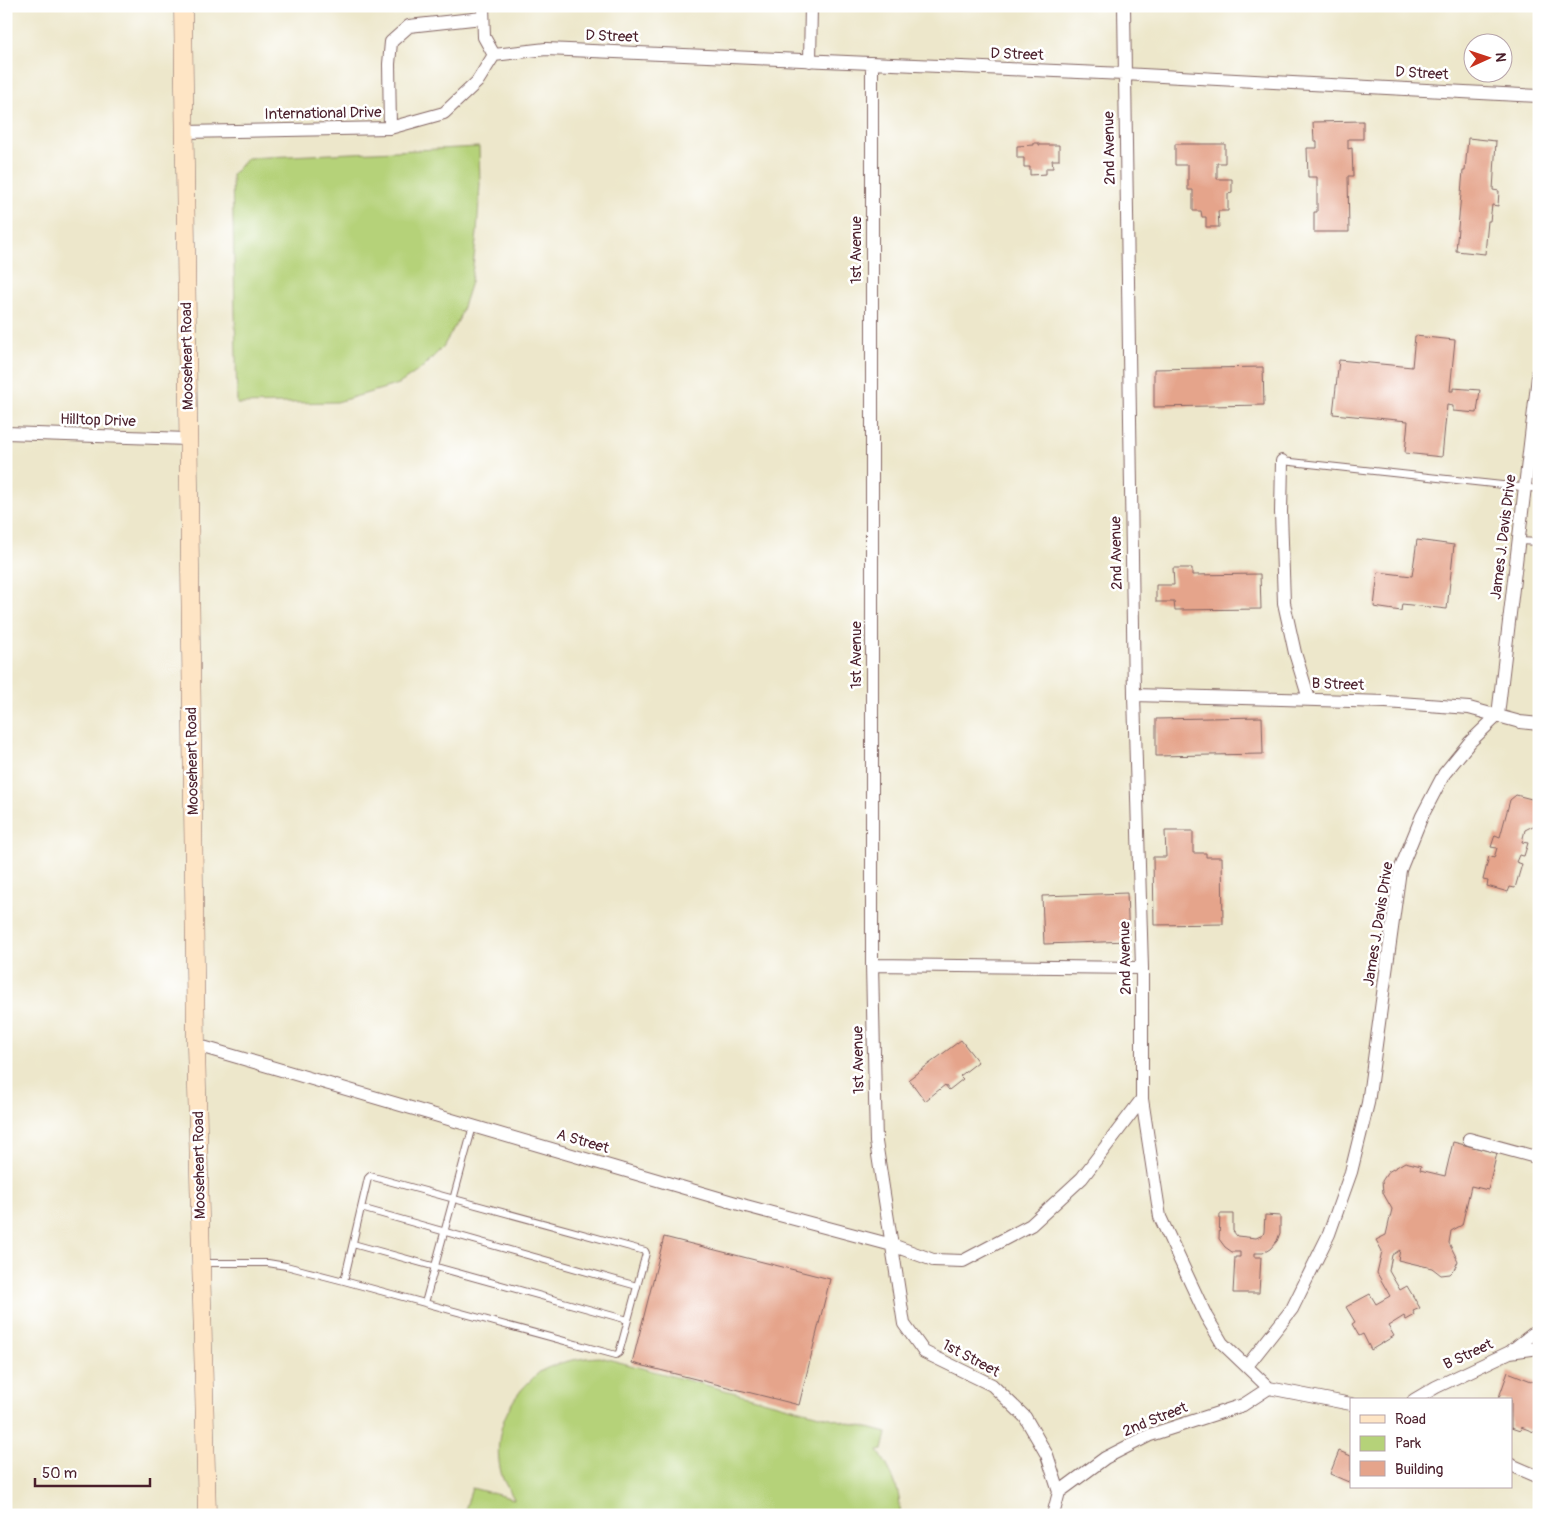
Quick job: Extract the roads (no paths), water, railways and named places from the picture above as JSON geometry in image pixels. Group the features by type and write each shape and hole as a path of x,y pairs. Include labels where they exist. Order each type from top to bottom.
{"main road":[{"name":"Mooseheart Road","path":"183,6 196,1045 206,1515"}],"street":[{"path":"810,61 811,6"},
{"name":"2nd Avenue","path":"1124,6 1134,695 1142,968 1142,1099 1160,1217 1206,1316 1222,1343 1247,1366"},
{"path":"390,128 389,64 391,42 409,26 482,12 484,37 494,55"},
{"name":"D Street","path":"494,55 546,50 1124,74 1539,96"},
{"name":"International Drive","path":"184,132 390,128 444,113 477,82 494,55"},
{"name":"1st Avenue","path":"872,64 872,965 876,1142 892,1244"},
{"name":"James J. Davis Drive","path":"1247,1366 1292,1309 1329,1234 1351,1172 1368,1103 1400,870 1422,816 1444,774 1470,742 1498,715 1539,368"},
{"name":"Hilltop Drive","path":"6,433 188,439"},
{"path":"1282,462 1281,512 1284,603 1294,653 1310,699"},
{"name":"B Street","path":"1134,695 1310,699 1468,708 1520,722 1539,724"},
{"path":"872,965 1142,968"},
{"name":"A Street","path":"196,1045 746,1206 892,1244 933,1260 963,1261 1031,1225 1082,1178 1142,1099"},
{"path":"1469,1139 1539,1158"},
{"name":"1st Street","path":"892,1244 904,1324 924,1352 992,1385 1025,1416 1047,1455 1060,1492"},
{"path":"1510,1352 1539,1329"},
{"name":"B Street","path":"1417,1398 1436,1387 1510,1352 1539,1348"},
{"path":"1247,1366 1269,1388 1350,1404"},
{"name":"2nd Street","path":"1060,1492 1105,1458 1150,1435 1242,1405 1269,1388"},
{"path":"1512,1465 1539,1477"},
{"path":"1053,1515 1060,1492"}],"lane":[{"path":"1282,462 1539,489"},
{"path":"1519,541 1539,542"},
{"path":"425,1303 473,1126"},
{"path":"201,1263 268,1263 286,1266 616,1355 619,1353 646,1251 370,1176 344,1281"},
{"path":"361,1208 637,1286"},
{"path":"353,1244 628,1320"}]}
